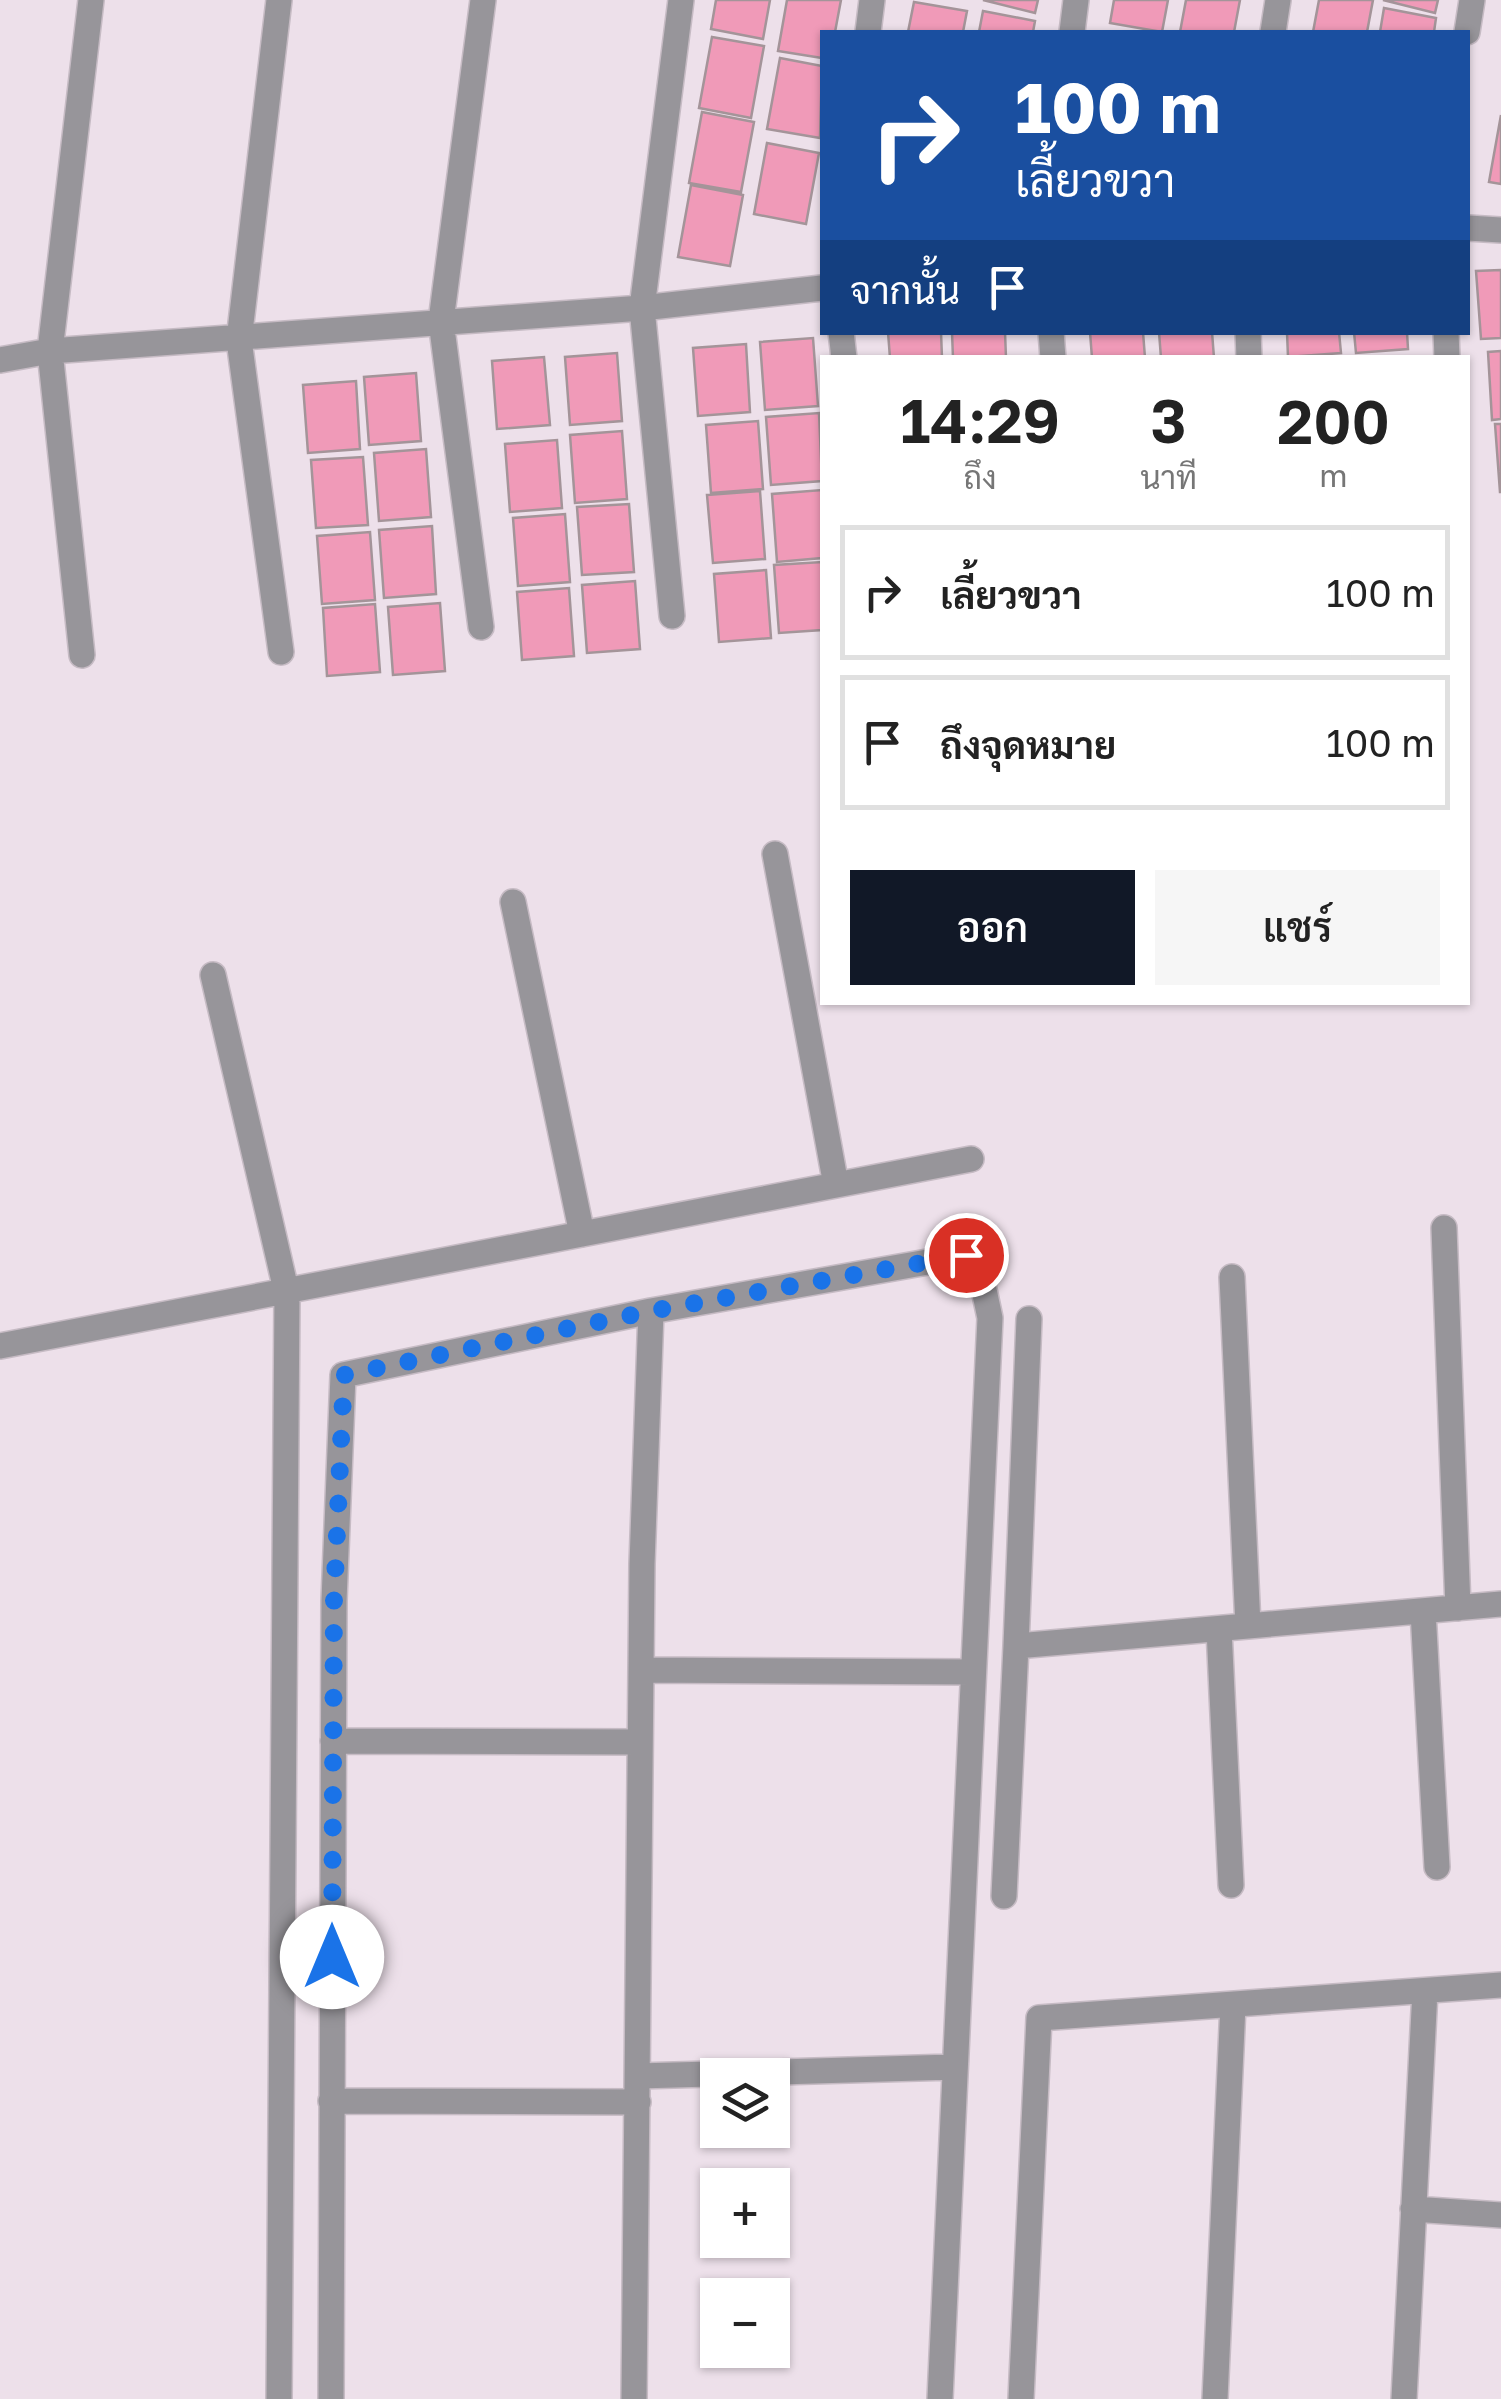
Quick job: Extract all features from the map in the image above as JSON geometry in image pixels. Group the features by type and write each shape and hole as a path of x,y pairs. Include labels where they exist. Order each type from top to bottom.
{"street":[{"path":"82,654 50,352 91,0"},
{"path":"279,0 239,340 281,652"},
{"path":"482,628 440,321 483,0"},
{"path":"672,616 642,308 682,0"},
{"path":"868,30 872,0"},
{"path":"1072,30 1076,0"},
{"path":"1273,30 1278,0"},
{"path":"1467,30 1472,0"},
{"path":"1470,228 1501,230"},
{"path":"0,360 50,352 642,308 820,288"},
{"path":"775,854 836,1185"},
{"path":"513,902 582,1234"},
{"path":"213,974 287,1294 279,2399"},
{"path":"0,1346 287,1294 970,1159"},
{"path":"1444,1228 1458,1608"},
{"path":"331,2399 333,1741 344,1375 651,1311 966,1255 983,1285 990,1318 940,2399"},
{"path":"1232,1277 1248,1626"},
{"path":"634,2399 641,1670 651,1311"},
{"path":"1004,1896 1029,1318"},
{"path":"1016,1646 1501,1604"},
{"path":"1423,1611 1437,1867"},
{"path":"1219,1628 1231,1884"},
{"path":"641,1670 972,1672"},
{"path":"333,1741 640,1742"},
{"path":"1020,2399 1040,2018 1501,1985"},
{"path":"1404,2399 1425,1990"},
{"path":"1215,2399 1233,2004"},
{"path":"330,2101 638,2089 953,2068"},
{"path":"1414,2209 1501,2215"}],"building":[{"path":"716,0 770,0 763,39 711,29"},
{"path":"787,0 841,0 835,30 820,30 820,58 778,51"},
{"path":"983,0 1038,0 1035,13"},
{"path":"1114,0 1168,0 1162,30 1110,23"},
{"path":"1186,0 1240,0 1234,30 1180,30"},
{"path":"1319,0 1373,0 1367,30 1313,30"},
{"path":"1383,0 1438,0 1435,13"},
{"path":"914,2 967,11 963,30 908,30"},
{"path":"1384,8 1436,18 1434,30 1380,30"},
{"path":"983,11 1035,21 1033,30 979,30"},
{"path":"712,37 764,46 751,118 699,108"},
{"path":"780,58 820,66 820,138 767,129"},
{"path":"702,112 754,122 741,192 689,183"},
{"path":"1501,115 1501,184 1489,182"},
{"path":"767,143 819,153 806,224 754,214"},
{"path":"691,185 743,195 730,266 678,257"},
{"path":"1501,270 1501,338 1481,339 1476,271"},
{"path":"888,335 941,335 942,355 890,355"},
{"path":"952,335 1005,335 1006,355 953,355"},
{"path":"1090,335 1143,335 1145,355 1092,355"},
{"path":"1159,335 1212,335 1214,355 1161,355"},
{"path":"1287,335 1339,335 1341,353 1288,355"},
{"path":"1354,335 1407,335 1408,349 1356,353"},
{"path":"813,338 818,406 765,410 760,342"},
{"path":"746,344 750,412 698,416 693,348"},
{"path":"1501,351 1501,419 1492,420 1488,352"},
{"path":"617,353 622,421 570,425 565,357"},
{"path":"544,357 550,425 497,429 492,361"},
{"path":"416,373 421,441 369,445 364,377"},
{"path":"356,381 360,449 308,453 303,385"},
{"path":"819,413 820,481 771,485 766,417"},
{"path":"758,421 763,489 711,493 706,425"},
{"path":"1495,424 1501,424 1501,492 1500,492"},
{"path":"622,431 627,499 575,503 570,435"},
{"path":"557,440 562,508 510,512 505,444"},
{"path":"426,449 431,517 379,521 374,453"},
{"path":"363,457 368,525 316,528 311,460"},
{"path":"820,490 820,558 777,562 772,494"},
{"path":"760,491 765,559 713,563 707,495"},
{"path":"629,504 634,572 582,575 577,507"},
{"path":"565,514 570,582 518,586 513,518"},
{"path":"432,526 436,594 384,598 379,530"},
{"path":"370,532 375,600 322,604 317,536"},
{"path":"820,562 820,630 779,633 774,565"},
{"path":"766,570 771,638 719,642 714,574"},
{"path":"635,581 640,649 587,653 582,585"},
{"path":"569,588 574,656 522,660 517,592"},
{"path":"440,603 445,671 393,675 388,607"},
{"path":"375,604 380,672 327,676 323,608"}],"route":[{"path":"332,1957 334,1600 344,1375 651,1311 966,1255"}]}
